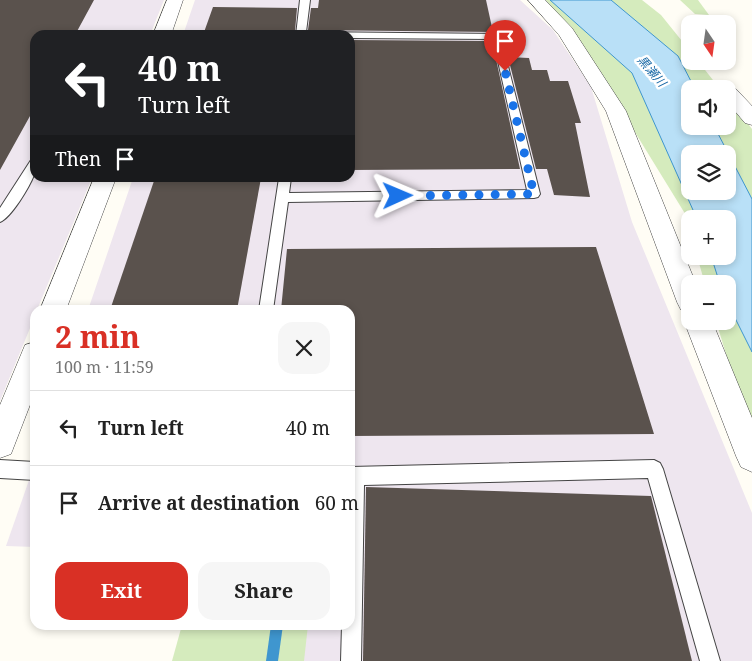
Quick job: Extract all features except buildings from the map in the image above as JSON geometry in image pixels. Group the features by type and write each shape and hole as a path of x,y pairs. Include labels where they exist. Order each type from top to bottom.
{"street":[{"path":"164,30 176,0"},
{"path":"536,0 566,32 616,111 681,279"},
{"path":"736,101 752,118"},
{"path":"55,305 103,182"},
{"path":"702,330 752,456"},
{"path":"0,443 30,367"}],"lane":[{"path":"302,30 305,0"},
{"path":"282,198 534,194 496,36 355,35"},
{"path":"0,217 10,205 30,171"},
{"path":"267,305 284,182"},
{"path":"0,469 30,471"},
{"path":"355,476 654,469 710,661"},
{"path":"351,630 351,661"}],"shaded area":[{"path":"0,0 164,0 152,30 30,30 30,182 90,182 39,305 30,305 30,328 0,401"},
{"path":"195,0 520,0 553,30 591,87 632,222 752,513 752,661 303,661 305,630 355,630 355,305 90,305 132,182 355,182 355,30 185,30"},
{"path":"30,477 30,547 6,546"}],"green space":[{"path":"539,0 642,0 661,15 681,40 681,70 705,70 713,80 681,80 681,135 736,135 736,108 752,129 752,440 719,330 736,330 736,275 702,275 700,265 736,265 736,210 683,210 582,46"},
{"path":"680,0 698,0 709,15 695,14"},
{"path":"181,630 307,630 304,661 172,661"}],"water":[{"name":"黒瀬川","path":"550,0 611,0 678,56 681,62 681,70 685,70 690,80 681,80 681,135 719,135 724,145 681,145 681,183 632,73"},
{"path":"736,168 752,199 752,352 736,320 736,275 717,275 714,265 736,265 736,210 693,210 689,200 736,200"}],"waterway":[{"path":"272,661 276,630"}],"route":[{"path":"398,196 534,194 505,71"}]}
